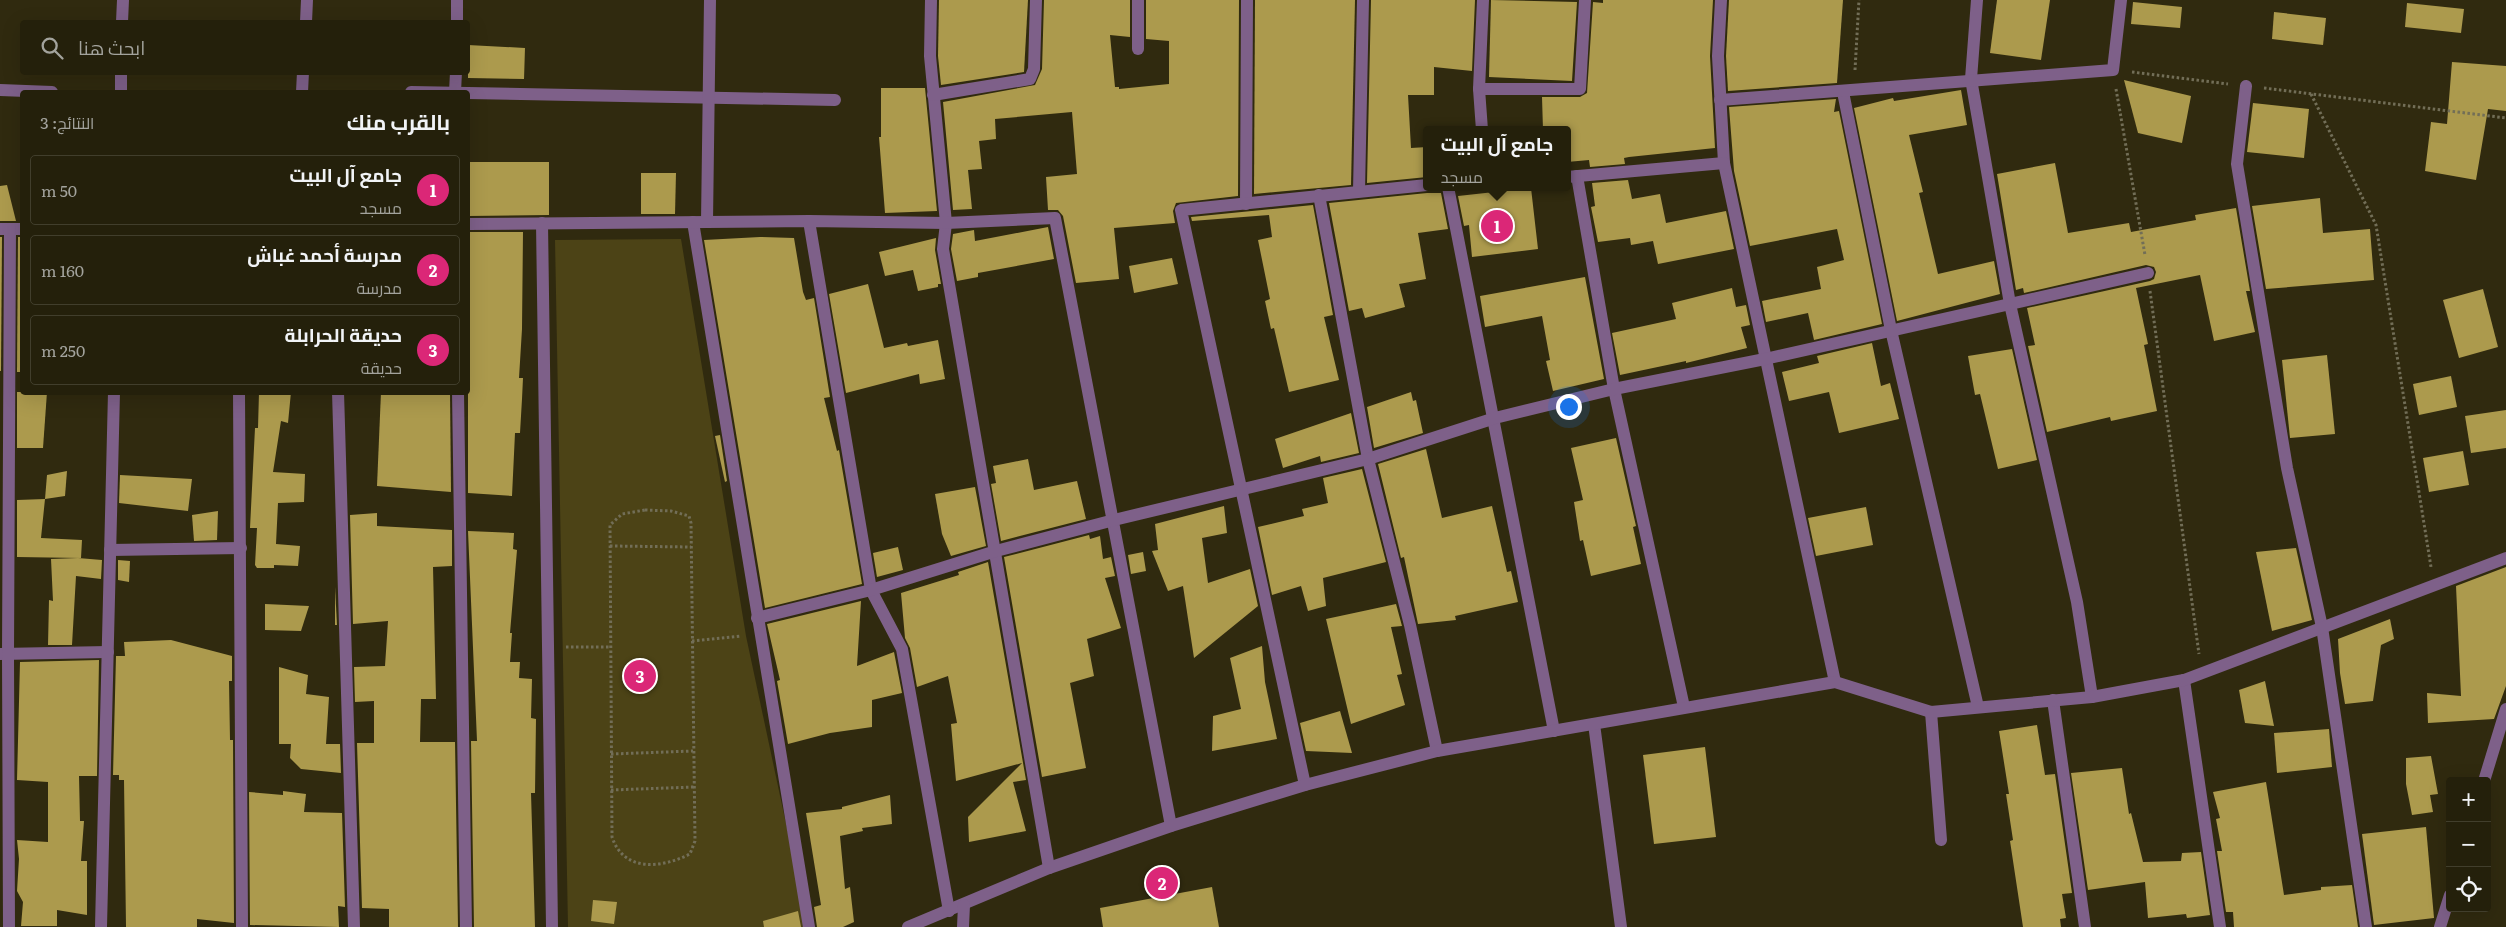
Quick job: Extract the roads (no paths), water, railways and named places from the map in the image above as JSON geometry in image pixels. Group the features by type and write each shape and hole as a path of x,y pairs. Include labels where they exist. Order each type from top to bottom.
{"street":[{"path":"122,20 123,0"},
{"path":"306,20 307,0"},
{"path":"456,20 457,0"},
{"path":"706,222 710,0"},
{"path":"931,0 930,56 946,223 943,249 1049,868"},
{"path":"933,95 1030,79 1034,70 1036,0"},
{"path":"1138,0 1138,49"},
{"path":"1246,204 1248,0"},
{"path":"1359,190 1363,0"},
{"path":"1482,126 1480,88 1483,0"},
{"path":"1480,88 1580,89 1585,0"},
{"path":"1721,0 1718,56 1724,163 1835,682"},
{"path":"1977,0 1971,79 2010,304 2077,602 2092,697"},
{"path":"1720,100 1849,92 1971,79 2113,70 2120,0"},
{"path":"121,75 121,90"},
{"path":"302,90 303,75"},
{"path":"455,90 456,75"},
{"path":"2246,86 2238,164 2287,468 2322,627 2366,927"},
{"path":"0,90 20,91"},
{"path":"470,92 835,100"},
{"path":"1849,92 1891,330 1978,707"},
{"path":"1684,707 1614,389 1572,176 1724,163"},
{"path":"1305,785 1181,210 1359,190 1423,185"},
{"path":"1449,191 1495,418 1554,730"},
{"path":"1319,195 1368,459 1410,625 1437,751"},
{"path":"470,224 809,221 946,223 1055,218 1171,826"},
{"path":"809,221 871,590 902,649 949,910"},
{"path":"693,222 809,927"},
{"path":"542,223 552,927"},
{"path":"10,927 4,654 11,229"},
{"path":"757,618 871,590 996,551 1114,520 1368,459 1495,418 1614,389 1765,359 2148,273"},
{"path":"101,927 114,395"},
{"path":"239,395 242,927"},
{"path":"338,395 354,927"},
{"path":"458,395 466,927"},
{"path":"110,550 241,548"},
{"path":"908,927 1049,868 1171,826 1305,785 1437,751 1835,682 1931,712 2092,697 2184,680 2506,558"},
{"path":"4,654 108,652"},
{"path":"2184,680 2220,927"},
{"path":"2053,700 2085,927"},
{"path":"2485,777 2506,709"},
{"path":"1931,712 1941,840"},
{"path":"1594,724 1621,927"},
{"path":"963,927 964,904"},
{"path":"2437,926 2446,905"}],"place":[{"name":"جامع آل البيت","path":"1497,226"},
{"name":"حديقة الحرابلة","path":"640,676"},
{"name":"مدرسة أحمد غباش","path":"1162,883"}]}
